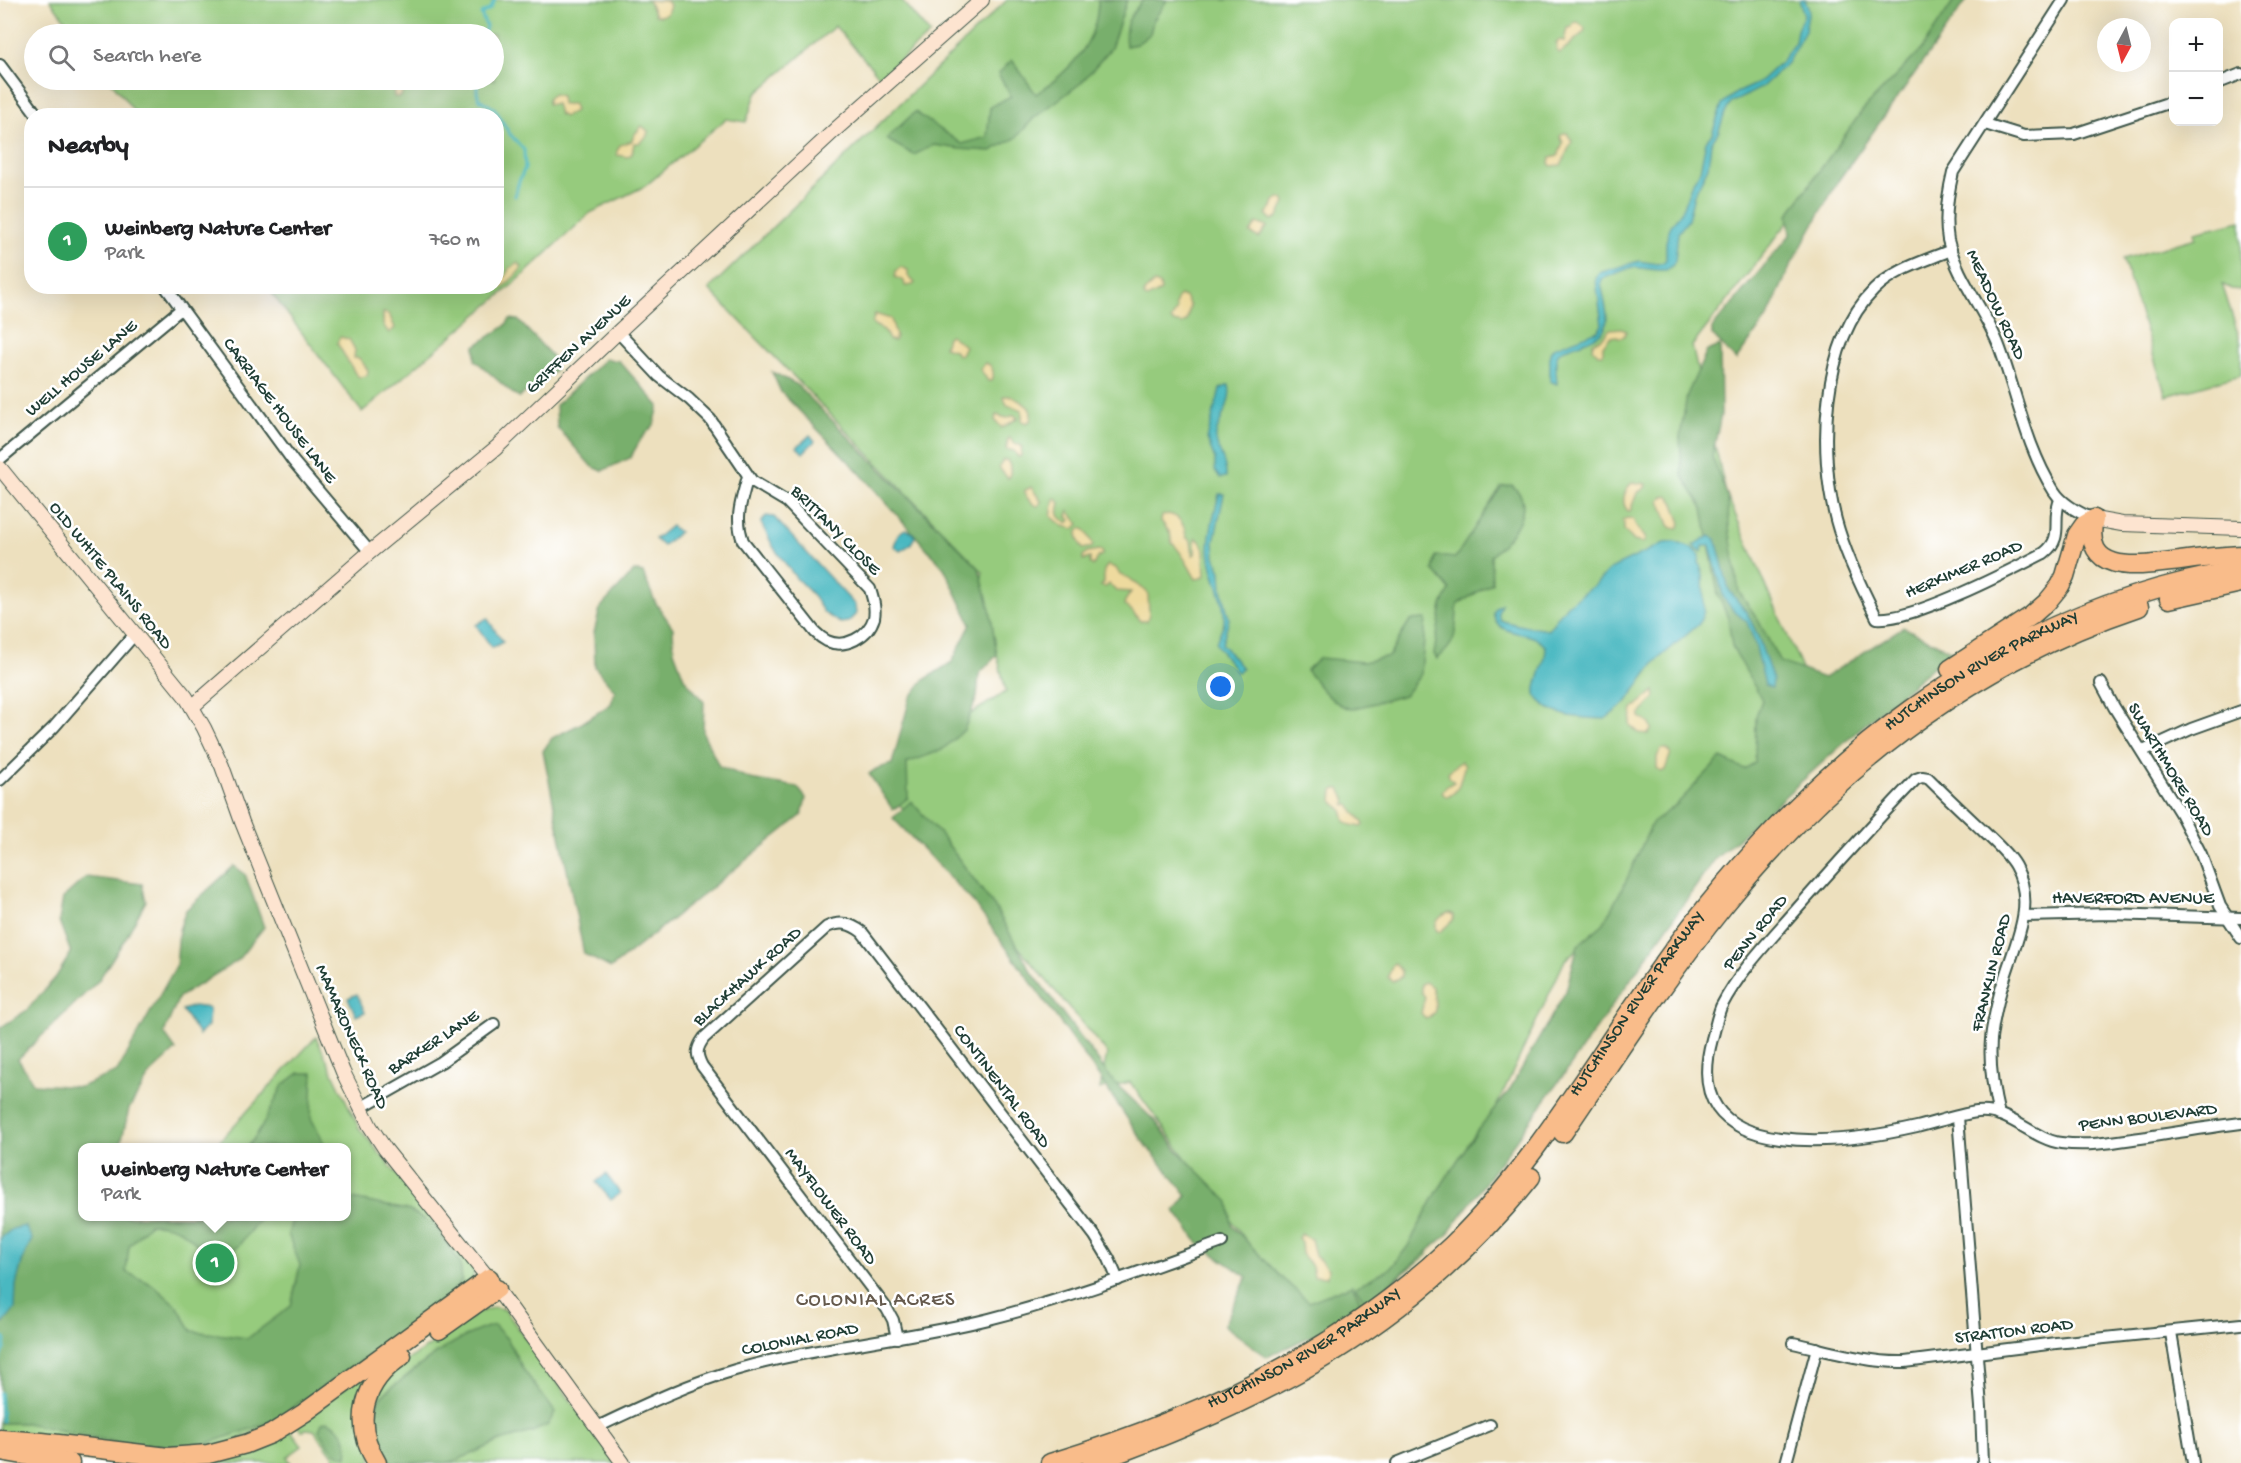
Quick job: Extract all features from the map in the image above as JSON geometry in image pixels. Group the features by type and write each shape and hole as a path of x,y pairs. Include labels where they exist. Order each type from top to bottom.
{"highway":[{"path":"2094,519 2092,538 2095,549 2105,558 2123,565 2146,565 2241,555"},
{"path":"1777,826 1831,769 1914,695 1984,645 2031,616 2047,602 2065,576 2077,535 2084,525 2094,519"},
{"name":"HUTCHINSON RIVER PARKWAY","path":"1050,1463 1114,1442 1178,1417 1276,1371 1370,1313 1429,1266 1482,1215 1531,1157 1671,952 1733,875 1777,826 1844,762 1897,719 1935,692 1999,653 2041,632 2104,606 2175,584 2241,570"},
{"name":"HUTCHINSON RIVER PARKWAY","path":"1092,1463 1210,1418 1279,1383 1375,1325 1435,1278 1490,1225 1537,1169 1677,967 1746,879 1824,798 1910,725 2003,665 2071,632 2106,618 2168,599 2241,583"},
{"path":"0,1439 168,1457 208,1454 246,1444 271,1434 304,1413 493,1284"},
{"path":"377,1463 366,1440 364,1424 366,1400 376,1379 395,1360 493,1284"},
{"path":"0,1451 70,1463"}],"street":[{"name":"GRIFFEN AVENUE","path":"192,707 370,552 496,448 841,125 982,0"},
{"name":"MEADOW ROAD","path":"2060,500 2038,460 1998,345 1967,288 1951,250 1947,213 1953,172 2064,0"},
{"path":"0,65 32,108"},
{"path":"2223,81 2241,74"},
{"path":"1985,124 2024,136 2074,134 2169,103"},
{"name":"HERKIMER ROAD","path":"1951,250 1890,277 1875,289 1854,313 1836,363 1827,406 1826,429 1830,489 1836,518 1842,539 1877,618 1899,616 1938,603 2044,553 2051,548 2056,537 2057,510 2060,500"},
{"name":"CARRIAGE HOUSE LANE","path":"171,294 292,461 370,552"},
{"name":"WELL HOUSE LANE","path":"1,465 181,309"},
{"name":"BRITTANY CLOSE","path":"618,332 659,376 710,419 752,481 787,502 870,589 874,604 874,618 868,630 858,639 842,643 828,642 815,632 743,541 737,526 737,516 748,476"},
{"name":"OLD WHITE PLAINS ROAD","path":"1,465 192,707"},
{"path":"2060,500 2094,519 2122,524 2241,528"},
{"path":"0,780 54,727 135,634"},
{"name":"SWARTHMORE ROAD","path":"2101,683 2180,813 2196,844 2220,906 2241,938"},
{"name":"MAMARONECK ROAD","path":"192,707 222,766 322,1022 360,1108 385,1149 493,1284 623,1463"},
{"path":"2143,751 2191,729 2241,711"},
{"name":"FRANKLIN ROAD","path":"1916,779 1928,778 1994,842 2015,865 2025,897 2024,916 2003,982 1993,1028 1992,1089 2000,1115"},
{"name":"PENN ROAD","path":"1916,779 1873,822 1744,969 1720,1009 1709,1048 1706,1081 1709,1096 1716,1108 1727,1118 1742,1128 1780,1138 1855,1138 1958,1117"},
{"name":"HAVERFORD AVENUE","path":"2024,916 2109,914 2241,918"},
{"name":"BLACKHAWK ROAD","path":"728,1101 696,1056 698,1046 704,1038 827,927 834,924 846,924"},
{"name":"CONTINENTAL ROAD","path":"846,924 862,932 1095,1236 1118,1280"},
{"name":"BARKER LANE","path":"360,1108 441,1062 494,1024"},
{"name":"MAYFLOWER ROAD","path":"728,1101 886,1309 893,1320 897,1338"},
{"name":"PENN BOULEVARD","path":"1958,1117 1979,1112 2000,1115 2058,1143 2090,1145 2241,1123"},
{"path":"1958,1117 1983,1463"},
{"name":"COLONIAL ROAD","path":"597,1427 684,1388 736,1370 776,1359 990,1319 1083,1293 1221,1242"},
{"name":"STRATTON ROAD","path":"1793,1343 1887,1362 2241,1324"},
{"path":"2170,1333 2193,1463"},
{"path":"1786,1463 1817,1348"},
{"path":"1397,1463 1415,1460 1490,1425"}],"green space":[{"path":"50,0 901,0 930,34 880,77 835,26 756,94 746,122 726,119 645,186 590,213 504,292 504,108 132,108 118,90 504,90 504,24 68,24"},
{"path":"1007,0 1960,0 1692,346 1726,493 1827,727 1565,960 1427,1255 1319,1340 1130,1082 1100,1089 1107,1053 898,803 898,759 1006,692 980,584 983,572 709,289"},
{"path":"1098,0 1127,0 1111,48 1081,83 1034,118 1016,138 991,151 934,145 914,155 886,139 915,112 962,144 987,137 990,107 1011,96 998,74 1012,60 1036,94 1060,76 1080,54 1093,30"},
{"path":"1143,0 1167,0 1153,21 1150,34 1137,44 1126,46 1126,26"},
{"path":"1954,0 1967,0 1838,181 1790,267 1767,318 1736,360 1712,335 1712,328 1790,235 1788,215 1862,111 1921,50"},
{"path":"2241,221 2241,290 2231,289 2222,284 2241,343 2241,375 2166,396 2123,259 2196,238 2195,232"},
{"path":"272,294 501,294 362,412"},
{"path":"510,319 518,320 552,356 555,371 519,397 475,360 475,346 505,326"},
{"path":"1720,346 1721,415 1712,457 1728,497 1729,527 1739,592 1757,618 1780,662 1824,678 1903,627 1952,651 1872,718 1715,859 1570,1066 1447,1235 1367,1303 1355,1287 1391,1268 1408,1246 1437,1192 1476,1132 1507,1094 1566,991 1578,945 1603,924 1626,881 1652,823 1675,806 1721,758 1744,769 1755,763 1756,716 1762,700 1732,646 1728,618 1718,595 1703,508 1682,475 1680,437 1687,395 1707,351"},
{"path":"605,359 619,361 659,406 654,425 641,439 630,458 602,471 591,466 557,427 556,405"},
{"path":"772,372 796,384 979,568 990,609 997,655 979,674 977,697 964,730 942,750 907,763 908,798 893,810 869,774 892,764 910,698 924,680 952,662 971,624 944,568 859,472 781,392"},
{"path":"1512,485 1521,496 1523,504 1519,521 1509,537 1491,556 1492,583 1458,604 1453,641 1437,659 1434,654 1442,605 1450,590 1433,570 1436,556 1455,558 1501,487"},
{"path":"634,571 643,573 655,602 673,628 674,651 684,678 704,702 703,733 719,766 750,779 797,787 806,798 802,815 611,968 584,954 543,751 552,738 582,723 611,704 615,691 595,667 594,633 600,608"},
{"path":"1426,619 1421,674 1405,695 1352,709 1332,699 1306,670 1320,658 1363,662 1389,656 1410,620"},
{"path":"911,801 941,835 996,909 1031,971 1114,1082 1156,1122 1178,1151 1229,1202 1232,1226 1282,1278 1309,1302 1352,1285 1366,1310 1267,1357 1224,1325 1247,1277 1199,1244 1175,1211 1187,1195 1142,1140 974,903 893,818"},
{"path":"234,866 245,874 264,927 237,961 179,997 164,1033 176,1050 150,1074 129,1109 121,1143 78,1143 78,1221 258,1221 239,1245 213,1267 194,1241 172,1226 149,1224 129,1246 126,1272 153,1285 178,1307 192,1331 248,1338 291,1306 300,1265 288,1234 292,1221 351,1221 351,1199 408,1210 435,1225 460,1263 462,1280 446,1303 271,1422 197,1447 124,1444 26,1423 0,1423 0,1323 4,1323 14,1308 19,1272 32,1239 0,1239 0,1028 27,1010 56,977 71,953 59,921 63,898 86,877 142,884 146,901 98,981 18,1059 34,1084 80,1087 117,1072 176,966 179,930 186,910"},
{"path":"316,1037 359,1128 474,1269 473,1280 294,1414 225,1445 153,1451 0,1435 0,1423 26,1423 167,1440 0,1375 145,1221 351,1221 351,1143 218,1143"},
{"path":"299,1073 313,1073 311,1118 324,1143 251,1143 283,1085"},
{"path":"495,1307 505,1310 616,1463 384,1463 371,1442 369,1414 376,1391 395,1368 479,1312"},
{"path":"494,1325 508,1340 523,1369 555,1412 548,1425 446,1463 392,1463 380,1450 377,1441 375,1419 379,1400 446,1347 469,1334"},
{"path":"368,1371 372,1463 328,1463 335,1458 314,1430 302,1431 295,1424"},
{"path":"327,1421 344,1435 348,1451 347,1457 334,1451 319,1430 322,1423"},
{"path":"289,1429 302,1446 287,1457 291,1463 117,1463 85,1456 141,1461"}],"sand":[{"path":"648,0 667,1 670,5 667,14 655,15"},
{"path":"1578,22 1585,28 1584,32 1560,53 1557,51 1556,43 1560,40 1564,41 1567,28"},
{"path":"393,90 403,90 401,97 394,97"},
{"path":"554,94 561,96 562,104 573,104 575,111 564,117 559,114 556,104 548,104 548,98"},
{"path":"642,126 648,131 647,136 639,143 634,143 632,154 627,157 617,155 620,145 632,141"},
{"path":"1567,133 1572,141 1561,165 1551,166 1550,158 1558,156 1563,143 1560,136"},
{"path":"1279,198 1285,203 1278,217 1272,220 1266,214 1274,201"},
{"path":"1257,223 1267,227 1259,238 1250,233"},
{"path":"518,263 522,267 504,286 504,276 509,269"},
{"path":"901,267 908,270 908,276 915,283 913,285 905,286 904,281 895,277 896,271"},
{"path":"1154,283 1160,285 1161,291 1147,298 1144,292"},
{"path":"1178,297 1185,297 1190,306 1187,321 1182,324 1171,320 1177,309 1175,306"},
{"path":"383,313 389,314 395,328 389,333 383,325"},
{"path":"875,314 891,319 896,336 894,341 889,340 884,330 872,324"},
{"path":"1622,328 1626,331 1624,336 1610,337 1603,346 1603,354 1598,354 1592,348 1593,343 1610,329"},
{"path":"950,335 965,346 961,354 957,355 954,350 944,347"},
{"path":"340,337 349,339 355,350 354,358 359,358 368,370 367,376 359,377 355,373 337,343"},
{"path":"985,363 993,370 992,381 988,381 980,369"},
{"path":"1003,396 1012,396 1027,406 1031,411 1030,421 1026,423 1022,421 1022,410 1007,405"},
{"path":"996,415 1007,418 1014,415 1018,418 1002,428 995,420"},
{"path":"1010,438 1014,443 1022,446 1021,456 1018,457 1014,451 1006,449"},
{"path":"1003,460 1007,460 1010,467 1008,478 999,468"},
{"path":"1633,482 1646,484 1645,488 1637,493 1628,511 1624,504 1624,496 1627,488"},
{"path":"1031,487 1041,501 1039,506 1032,503 1024,491"},
{"path":"1668,496 1673,501 1681,523 1678,529 1669,525 1660,500"},
{"path":"1056,498 1060,503 1058,511 1061,518 1068,523 1071,520 1067,516 1069,511 1079,524 1074,529 1063,526 1051,516"},
{"path":"1168,514 1181,522 1186,537 1191,541 1193,555 1196,538 1200,541 1204,554 1205,575 1202,578 1196,579 1172,543 1170,533 1161,521 1162,516"},
{"path":"1633,519 1645,537 1645,541 1642,543 1634,541 1624,530 1622,520"},
{"path":"1081,528 1085,530 1093,544 1092,547 1083,549 1081,546 1078,536"},
{"path":"1099,550 1103,554 1097,558 1093,566 1090,558 1083,560 1087,552"},
{"path":"1108,565 1116,568 1120,575 1129,578 1148,593 1147,621 1140,621 1124,605 1131,592 1116,591 1109,584 1106,587 1101,586 1104,583 1104,570"},
{"path":"1654,691 1655,698 1640,714 1640,717 1650,724 1652,729 1648,734 1639,733 1630,725 1633,709"},
{"path":"1661,749 1667,749 1671,753 1665,770 1661,772 1657,769 1657,757"},
{"path":"1461,761 1465,766 1459,784 1455,791 1447,797 1442,793 1454,782 1448,772"},
{"path":"1340,789 1346,800 1345,805 1349,805 1361,819 1364,825 1362,827 1345,821 1342,810 1332,800 1333,791"},
{"path":"1450,913 1454,915 1453,920 1440,932 1436,930 1439,918"},
{"path":"1395,963 1401,971 1401,977 1392,981 1388,977"},
{"path":"1425,982 1432,987 1435,1006 1434,1014 1426,1019 1421,1013 1425,997 1421,992 1421,984"},
{"path":"1301,1234 1311,1239 1315,1255 1328,1269 1327,1277 1314,1276 1312,1266 1302,1254 1301,1242 1298,1238"}],"water":[{"path":"1799,0 1805,0 1809,10 1805,31 1787,63 1761,88 1731,103 1725,113 1718,133 1711,143 1708,167 1694,195 1688,220 1678,233 1675,261 1672,266 1666,270 1632,267 1602,279 1606,327 1594,337 1560,352 1556,363 1557,384 1550,381 1550,353 1553,348 1598,331 1602,325 1596,279 1599,273 1639,261 1657,264 1666,259 1666,242 1670,227 1684,207 1691,185 1700,171 1706,141 1712,134 1722,104 1736,93 1758,83 1781,62 1795,42 1797,30 1804,15"},
{"path":"1229,385 1229,398 1216,435 1226,470 1226,477 1220,478 1215,470 1215,459 1207,439 1220,389"},
{"path":"810,435 815,441 803,453 797,447"},
{"path":"1219,494 1224,494 1214,542 1215,556 1221,572 1222,589 1229,619 1222,644 1242,668 1238,672 1216,644 1224,622 1224,613 1209,549"},
{"path":"766,516 774,517 855,605 856,614 848,622 840,623 824,613 812,594 796,578 774,548 761,523"},
{"path":"671,526 679,532 663,546 655,539"},
{"path":"905,529 913,533 915,537 910,545 900,551 894,546 898,534"},
{"path":"1710,536 1716,539 1729,590 1747,613 1757,634 1773,680 1772,688 1765,685 1755,643 1747,622 1724,599 1710,546 1703,546 1702,552 1693,545"},
{"path":"1675,542 1694,549 1700,555 1704,611 1699,624 1656,661 1625,704 1605,719 1566,715 1541,703 1535,695 1546,647 1535,638 1500,626 1494,616 1496,608 1501,604 1498,613 1500,620 1548,630 1567,605 1596,584 1610,569 1664,543"},
{"path":"487,618 503,642 492,648 476,625"},
{"path":"357,994 365,1012 356,1016 348,998"},
{"path":"194,1006 209,1008 208,1026 199,1035 182,1010"},
{"path":"606,1174 620,1193 611,1200 596,1182"},
{"path":"25,1226 32,1239 23,1258 16,1285 15,1309 4,1323 0,1323 0,1239 12,1229"}],"waterway":[{"path":"485,24 481,14 490,9 495,0"},
{"path":"477,90 479,99 493,108"},
{"path":"504,124 524,150 525,168 515,196"},
{"path":"0,1336 5,1338 0,1360"},
{"path":"0,1393 2,1421"}],"place":[{"name":"Weinberg Nature Center","path":"215,1263"}],"district":[{"name":"COLONIAL ACRES","path":"876,1301"}]}
